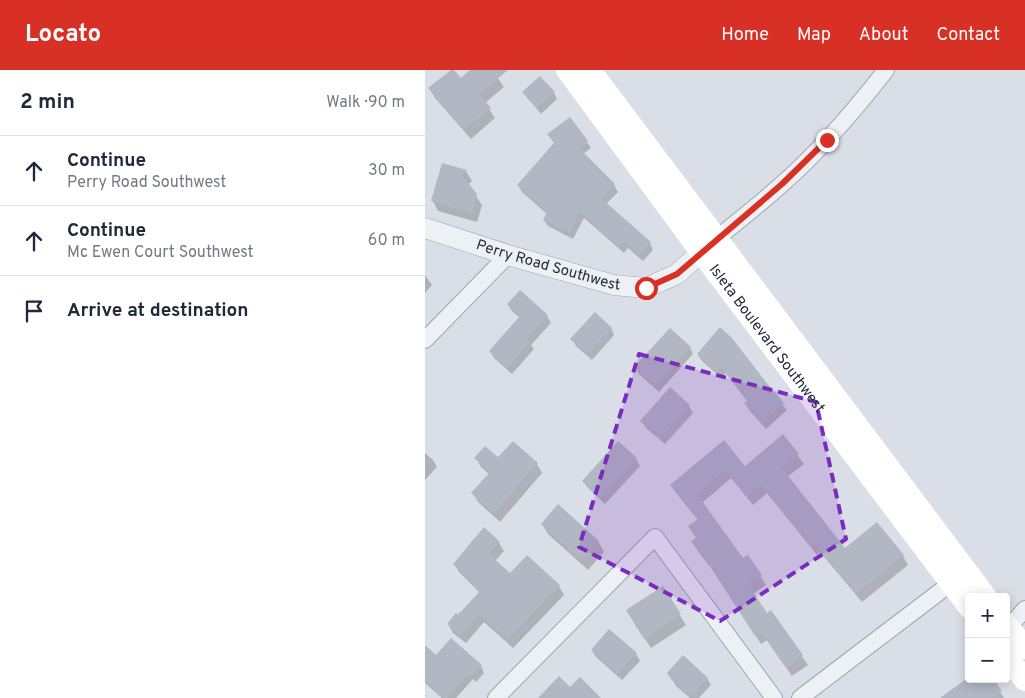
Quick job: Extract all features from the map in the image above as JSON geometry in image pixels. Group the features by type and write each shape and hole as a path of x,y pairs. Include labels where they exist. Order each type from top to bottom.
{"main road":[{"name":"Isleta Boulevard Southwest","path":"567,70 709,245 959,577 981,593"},
{"name":"Isleta Boulevard Southwest","path":"590,70 709,245"},
{"name":"Isleta Boulevard Southwest","path":"959,577 965,595"},
{"path":"1010,630 1025,648"},
{"path":"1010,661 1025,680"}],"street":[{"path":"709,245 782,184 827,140 886,70"},
{"name":"Perry Road Southwest","path":"425,228 508,255 614,285 646,288 677,274 709,245"},
{"path":"425,340 508,255"},
{"path":"497,698 655,536 774,698"},
{"path":"799,698 959,577"},
{"path":"1010,624 1025,609"}],"highlighted area":[{"path":"639,354 816,402 846,539 720,621 579,547"}],"building":[{"path":"451,70 454,70 461,78 470,70 508,70 479,94 491,108 464,130 428,88"},
{"path":"540,76 555,92 536,108 522,92"},
{"path":"570,117 588,141 579,148 615,184 601,198 651,242 639,255 624,242 619,247 580,212 569,233 543,220 547,212 517,185 554,143 547,134"},
{"path":"442,163 467,170 462,175 477,194 472,213 431,201"},
{"path":"520,290 548,315 527,338 531,342 507,368 489,351 520,316 507,304"},
{"path":"595,312 612,328 587,354 570,339"},
{"path":"720,327 732,338 784,403 762,423 744,403 747,401 721,367 717,372 697,354"},
{"path":"670,328 691,347 655,386 634,367"},
{"path":"670,387 690,405 660,439 640,421"},
{"path":"783,434 799,454 782,468 845,548 877,522 904,555 856,594 814,543 811,546 761,485 747,497 725,470 697,494 743,558 748,555 762,575 748,584 767,613 771,610 803,655 786,668 761,632 755,636 704,557 691,541 696,538 688,526 698,519 670,485 724,440 745,466"},
{"path":"513,441 538,463 494,513 471,493 490,472 474,458 485,446 498,457"},
{"path":"618,441 637,458 601,498 582,481"},
{"path":"558,504 599,541 581,560 541,524"},
{"path":"484,527 500,542 489,554 510,573 527,555 560,585 508,640 479,614 461,636 447,624 480,591 453,564"},
{"path":"663,586 681,614 644,639 626,610"},
{"path":"609,629 637,653 618,674 591,650"},
{"path":"451,638 482,665 472,676 469,673 444,698 425,681 425,645 436,655"},
{"path":"683,655 708,678 691,697 667,673"},
{"path":"559,676 570,687 580,677 601,698 538,698"},
{"path":"965,680 965,683 996,683 1002,691 992,698 940,698"}],"route":[{"path":"646,288 677,274 782,184 827,140"}]}
